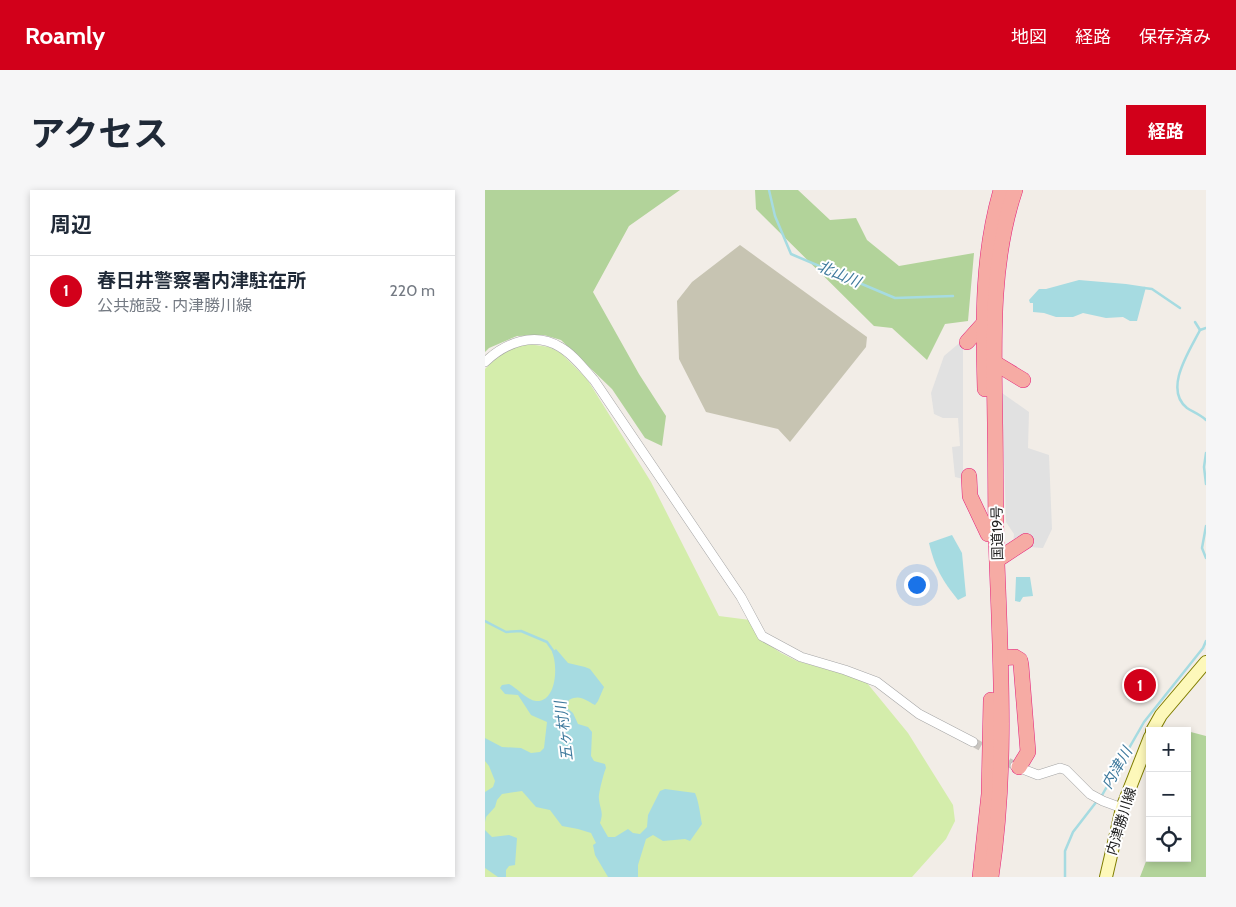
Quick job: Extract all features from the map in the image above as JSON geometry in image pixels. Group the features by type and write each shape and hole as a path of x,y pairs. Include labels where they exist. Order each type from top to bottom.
{"highway":[{"name":"国道19号","path":"980,877 989,794 992,661 984,282 1001,190"},
{"name":"国道19号","path":"991,877 999,803 1002,734 997,560 996,283 1002,239 1009,210 1017,190"},
{"path":"967,342 984,324"},
{"path":"995,363 1023,380"},
{"path":"969,476 971,496 988,534"},
{"path":"997,560 1027,541"},
{"path":"1001,658 1015,657 1020,660 1021,665 1028,752 1017,767"}],"main road":[{"path":"1154,727 1161,715 1206,662"},
{"name":"内津勝川線","path":"1106,877 1123,808 1146,748"}],"street":[{"path":"485,362 510,343 523,340 546,341 560,346 594,380 741,598 762,636 801,657 877,682 919,714 973,742"},
{"path":"1017,767 1038,775 1060,768 1066,770 1090,794 1123,808"}],"shaded area":[{"path":"740,245 867,337 866,347 790,442 778,429 706,412 679,359 677,301 692,282"},
{"path":"963,340 963,479 955,477 952,447 960,446 958,418 943,418 934,414 931,393 944,356"},
{"path":"1002,393 1029,412 1028,448 1049,455 1052,529 1043,548 1013,546 1014,534 1006,522"}],"green space":[{"path":"485,190 680,190 629,226 593,292 639,374 666,416 662,446 645,438 612,389 561,340 544,335 517,336 489,348 485,352"},
{"path":"755,190 798,190 830,220 856,218 867,240 899,266 974,253 968,321 945,324 927,360 892,328 874,326 756,209"},
{"path":"528,344 549,347 561,353 587,379 651,482 719,616 750,620 768,644 781,653 797,661 847,675 867,683 908,733 953,805 955,821 946,839 912,877 485,877 485,369 504,353"},
{"path":"1191,732 1206,736 1206,877 1140,877 1146,861 1191,862"}],"water":[{"path":"1079,280 1146,287 1137,321 1130,321 1123,317 1106,318 1083,313 1073,317 1056,317 1033,312 1033,303 1030,303 1029,300 1039,289 1046,289"},
{"path":"952,535 962,553 966,596 958,600 940,573 929,543"},
{"path":"1016,577 1030,577 1033,596 1023,597 1020,602 1015,601"},
{"path":"556,649 568,663 590,669 604,687 595,705 582,698 573,698 569,700 566,707 573,713 578,724 588,727 592,732 591,756 594,761 605,764 606,768 599,799 602,813 600,823 608,837 615,837 628,829 633,833 640,834 647,827 648,815 660,791 665,789 695,793 702,824 690,841 685,839 663,841 653,835 646,839 638,865 638,877 608,877 595,855 593,845 596,843 591,833 562,826 550,810 536,807 522,791 502,794 497,800 495,807 486,817 485,822 485,792 493,787 495,781 485,761 485,738 502,747 521,748 531,753 540,752 544,748 547,722 531,715 518,695 505,694 500,688 502,685 509,684 533,700 543,700 548,696 554,682 555,665 552,652"},
{"path":"485,830 492,837 509,835 517,838 515,865 509,866 506,870 506,877 498,877 485,868"}],"waterway":[{"name":"北山川","path":"769,190 775,216 791,254 895,298 953,296"},
{"name":"北山川","path":"1144,288 1152,289 1180,308"},
{"name":"北山川","path":"1195,322 1200,330"},
{"name":"内津川","path":"1206,328 1200,330 1185,358 1178,380 1177,391 1180,400 1187,408 1206,420"},
{"name":"内津川","path":"1206,453 1204,467 1206,484"},
{"name":"内津川","path":"1206,526 1202,548 1206,558"},
{"name":"五ヶ村川","path":"485,621 506,632 521,631 547,642 554,652"},
{"name":"内津川","path":"1101,797 1144,722 1203,648 1206,641"},
{"name":"内津川","path":"1065,877 1065,851 1073,832 1097,801"}],"tunnel":[{"path":"973,742 1015,766"}],"place":[{"name":"春日井警察署内津駐在所","path":"1140,685"}]}
